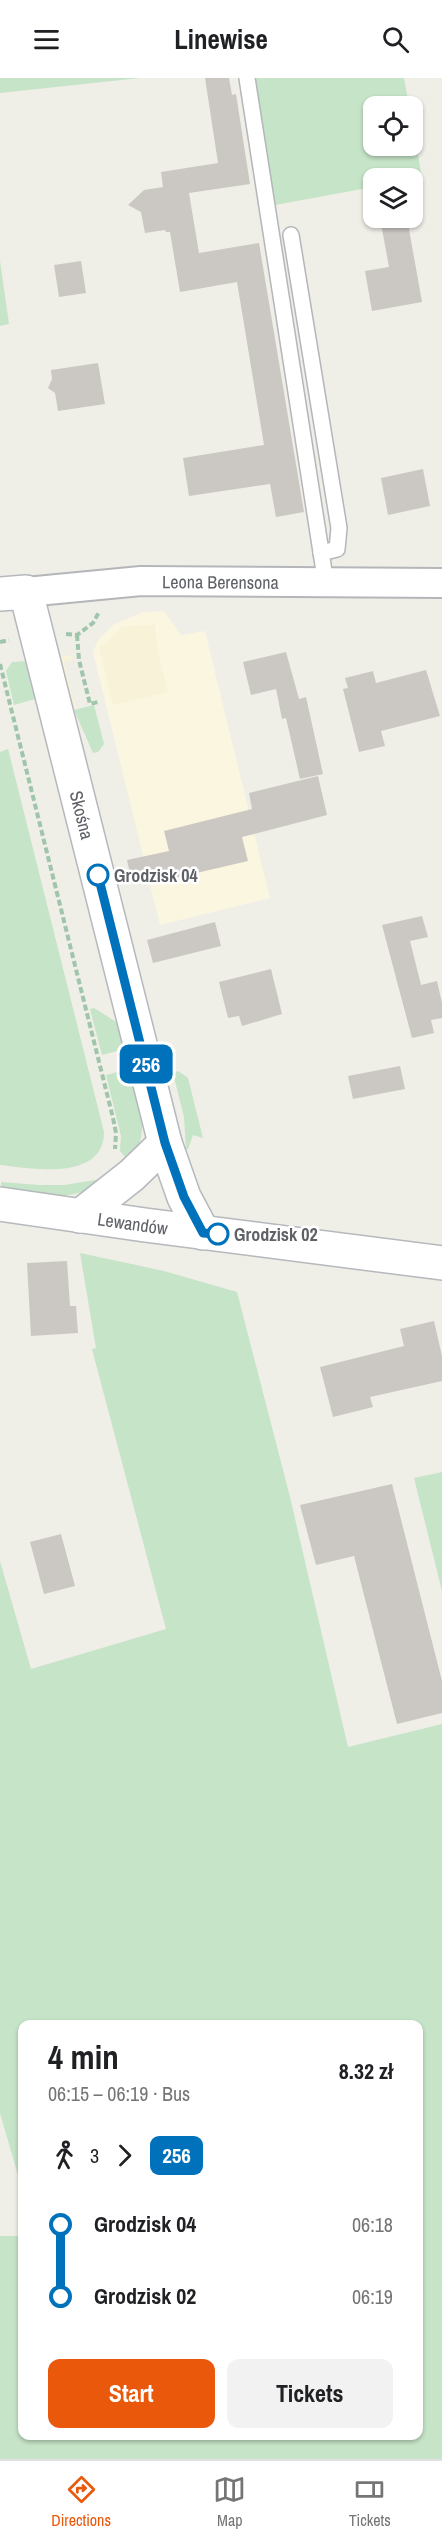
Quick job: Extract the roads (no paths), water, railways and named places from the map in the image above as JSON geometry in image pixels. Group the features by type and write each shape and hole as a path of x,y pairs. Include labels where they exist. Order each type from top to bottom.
{"street":[{"name":"Leona Berensona","path":"13,593 141,581 442,583"},
{"name":"Skośna","path":"13,593 165,1143 184,1197 203,1233"},
{"path":"80,1216 132,1175 165,1143"},
{"name":"Lewandów","path":"0,1204 203,1233 442,1263"}],"lane":[{"path":"247,78 326,584"},
{"path":"291,234 339,528 337,549 321,553"}],"place":[{"name":"Grodzisk 04","path":"98,875"},
{"name":"Grodzisk 02","path":"218,1234"}]}
